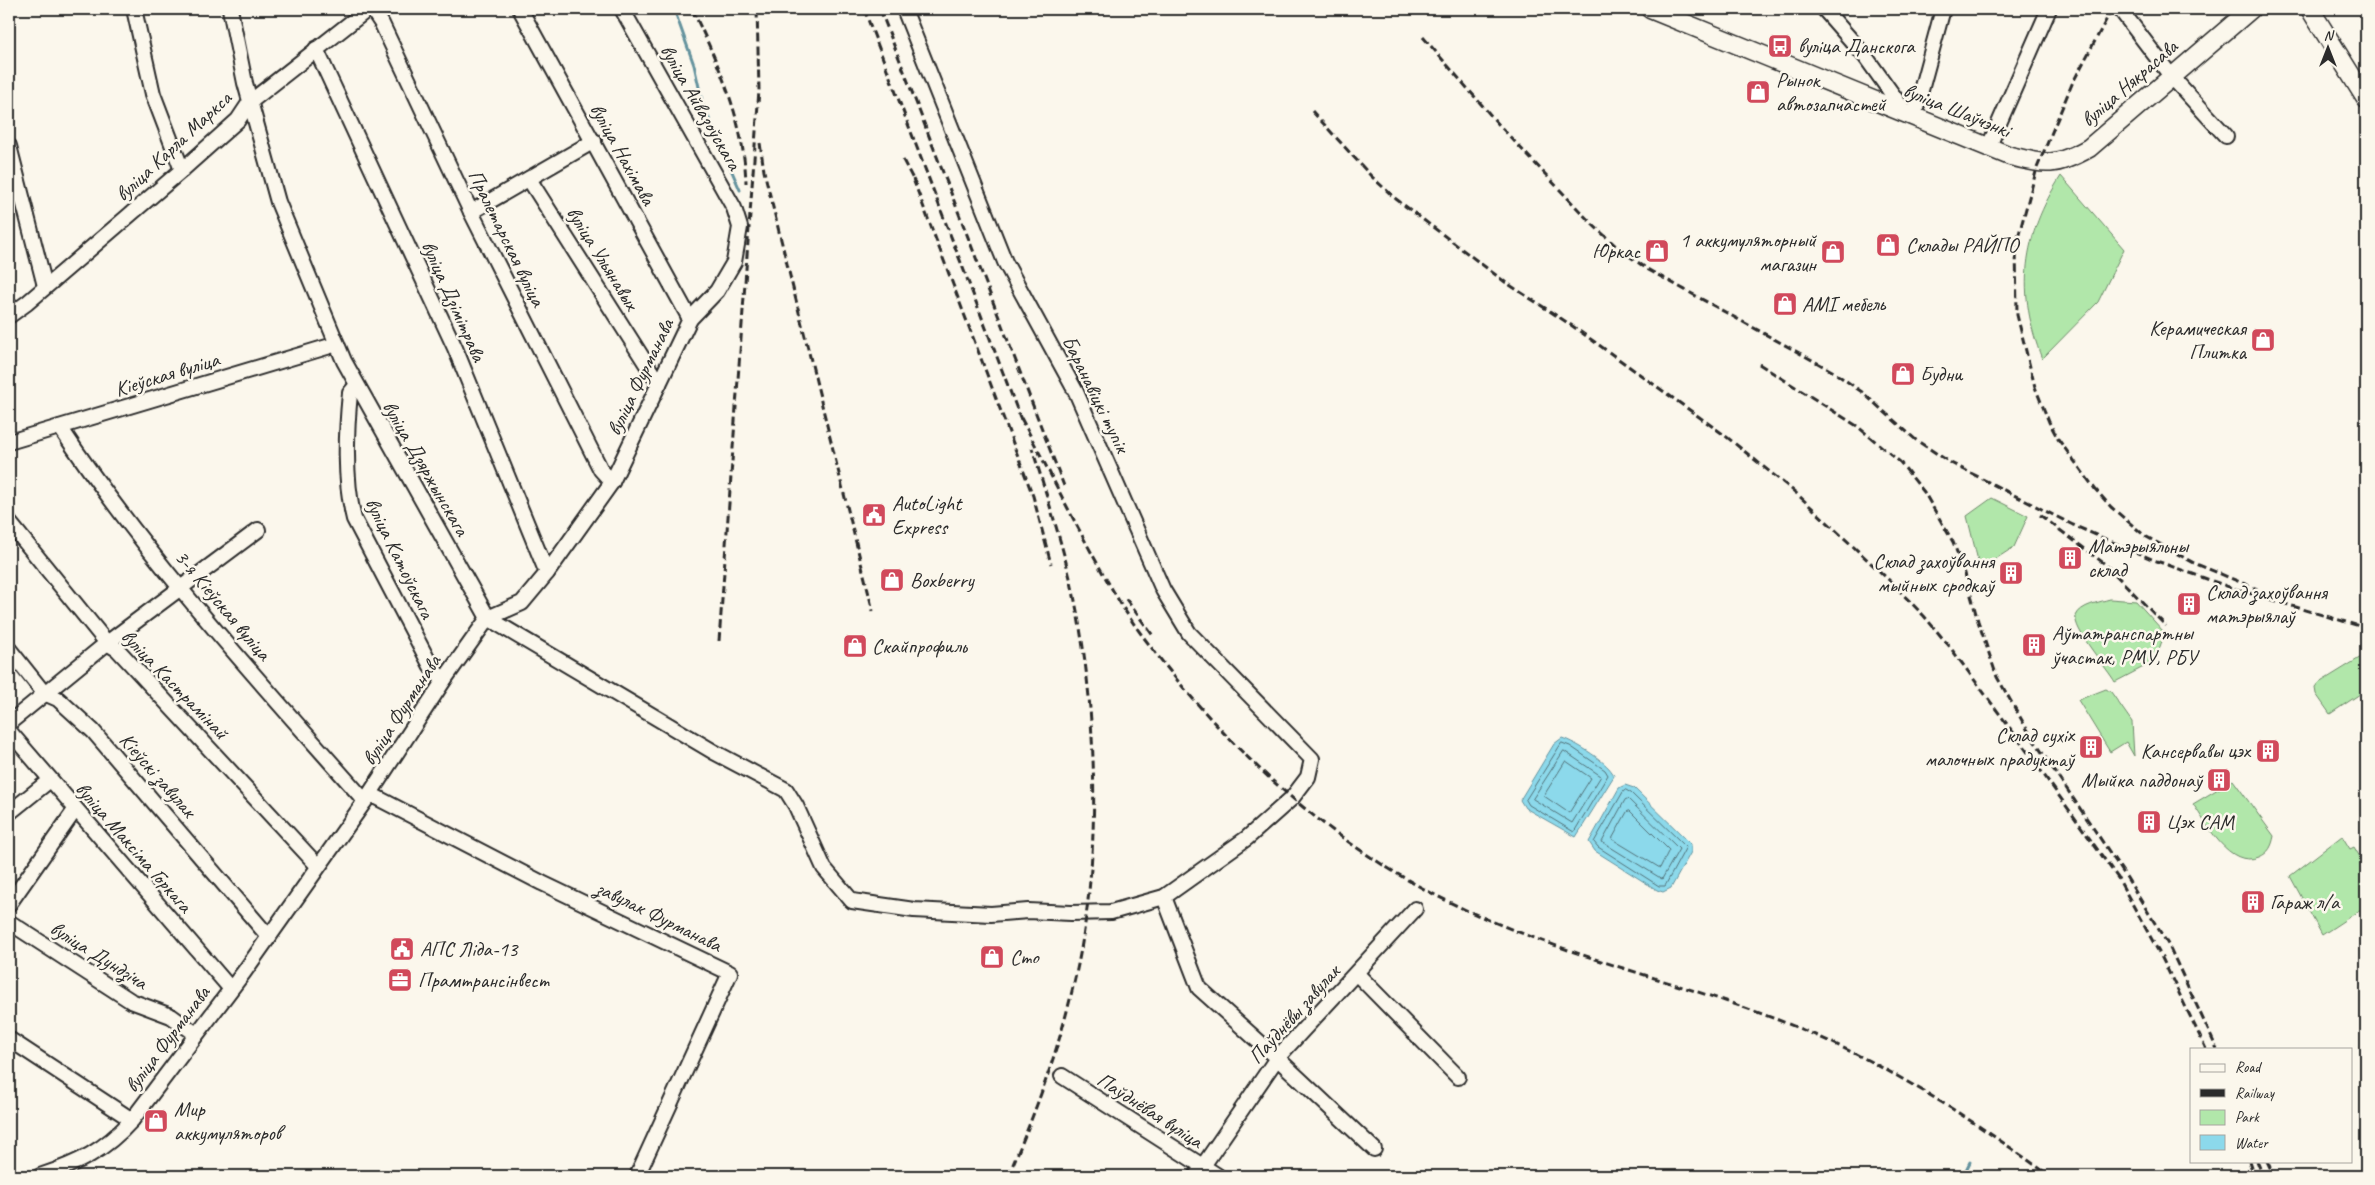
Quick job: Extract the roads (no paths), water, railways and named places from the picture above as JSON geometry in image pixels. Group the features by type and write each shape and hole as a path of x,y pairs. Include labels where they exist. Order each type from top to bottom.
{"main road":[{"name":"вуліца Шаўчэнкі","path":"1650,9 2010,156 2040,163 2055,164"},
{"name":"вуліца Някрасава","path":"2055,164 2088,148 2251,9"},
{"path":"2310,9 2366,99"}],"street":[{"path":"134,9 153,94 182,170"},
{"name":"вуліца Дзяржынскага","path":"230,9 250,102 278,202 337,344 356,386 488,618 714,752 786,790 796,806 824,868 852,901 914,910 991,914 1028,911 1071,913 1111,912 1164,897"},
{"name":"вуліца Карла Маркса","path":"9,316 27,303 44,286 182,170 238,120 250,102 370,9"},
{"name":"Пралетарская вуліца","path":"370,9 382,24 471,212 601,470 612,482"},
{"name":"вуліца Нахімава","path":"520,9 690,319"},
{"name":"вуліца Айвазоўскага","path":"622,9 718,177 734,208 740,228"},
{"name":"Баранавіцкі тупік","path":"904,9 1005,262 1076,392 1163,590 1188,633 1312,759 1308,777 1292,798 1247,838 1164,897"},
{"path":"1824,9 1865,56 1909,114"},
{"path":"1909,114 1943,9"},
{"path":"1989,146 2049,9"},
{"path":"2120,9 2171,76 2226,136"},
{"name":"вуліца Дзімітрава","path":"316,49 455,348 547,573"},
{"path":"471,212 594,141"},
{"path":"9,146 44,286"},
{"name":"вуліца Ульянавых","path":"529,179 659,384"},
{"name":"вуліца Фурманава","path":"40,1176 100,1151 114,1140 132,1120 269,937 367,798 444,680 488,618 522,603 547,573 612,482 690,319 717,291 734,262 740,228"},
{"name":"Кіеўская вуліца","path":"9,442 337,344"},
{"name":"вуліца Катоўскага","path":"356,386 350,393 348,409 349,501 354,519 433,670 444,680"},
{"name":"3-я Кіеўская вуліца","path":"60,427 96,479 181,588 367,798"},
{"name":"вуліца Кастрамінай","path":"9,522 107,643 117,649 318,866"},
{"path":"9,723 107,643 258,530"},
{"name":"Кіеўскі завулак","path":"9,649 44,693 58,699 93,731 269,937"},
{"name":"вуліца Максіма Горкага","path":"9,731 230,988"},
{"path":"9,813 50,780"},
{"name":"завулак Фурманава","path":"367,798 730,973 637,1176"},
{"path":"9,904 75,810"},
{"path":"1164,897 1198,988 1277,1058 1374,1149"},
{"name":"Паўднёвы завулак","path":"1199,1171 1277,1058 1357,974 1415,909"},
{"name":"вуліца Дундзіча","path":"9,922 131,1001 171,1016 196,1034"},
{"path":"1357,974 1458,1077"},
{"path":"9,1039 132,1120"},
{"name":"Паўднёвая вуліца","path":"1062,1076 1199,1171 1218,1176"}],"water":[{"path":"1562,738 1583,748 1599,759 1614,776 1576,837 1525,808 1520,800 1554,744"},
{"path":"1625,785 1634,788 1691,844 1691,852 1671,888 1663,892 1595,851 1589,842 1619,788"}],"waterway":[{"path":"674,9 694,65 703,105 740,190"},
{"path":"1963,1176 1970,1162"}],"railway":[{"path":"692,9 712,51 735,115 741,137 746,183"},
{"path":"719,641 759,90 757,9"},
{"path":"864,9 1023,425"},
{"path":"880,9 1064,486"},
{"path":"2112,9 2072,84 2037,168 2016,245 2017,315 2035,387 2049,422 2058,439 2095,489 2111,507 2145,536 2194,563 2257,589"},
{"path":"1423,37 1500,126 1592,224 1617,247 1647,269 1832,371 1862,392 1916,440 1951,463 2073,525 2154,560 2232,588 2366,628"},
{"path":"1312,111 1371,176 1396,199 1505,282 1571,325 1723,434 1796,493 1889,580 1924,616 1950,647 2118,878 2161,956 2206,1048"},
{"path":"760,143 764,171 873,611"},
{"path":"903,160 916,185"},
{"path":"913,179 1033,496 1051,564"},
{"path":"1759,364 1857,426 1900,462 1924,492 1953,542 1964,570 1978,621 1997,677 2031,736 2127,878 2169,946 2217,1048"},
{"path":"1021,418 1102,572 1127,614 1148,643 1200,707 1233,742 1267,776 1341,837 1381,864 1423,888 1505,927 1585,956 1746,1008 1786,1023 1856,1054 1955,1111 2050,1176"},
{"path":"1008,1176 1044,1085 1066,1015 1082,943 1089,892 1093,840 1092,734 1080,630 1067,565 1032,448"},
{"path":"2040,515 2105,564 2166,626"},
{"path":"1126,599 1154,637"},
{"path":"2249,1162 2254,1176"},
{"path":"2257,1162 2263,1176"},
{"path":"2267,1162 2274,1176"}],"place":[{"name":"вуліца Данскога","path":"1780,46"},
{"name":"Рынок автозапчастей","path":"1758,92"},
{"name":"Склады РАЙПО","path":"1888,245"},
{"name":"Юркас","path":"1657,251"},
{"name":"1 аккумуляторный магазин","path":"1833,252"},
{"name":"AMI мебель","path":"1785,304"},
{"name":"Керамическая Плитка","path":"2263,340"},
{"name":"Будни","path":"1903,374"},
{"name":"AutoLight Express","path":"874,515"},
{"name":"Матэрыяльны склад","path":"2070,558"},
{"name":"Склад захоўвання мыйных сродкаў","path":"2011,573"},
{"name":"Boxberry","path":"892,580"},
{"name":"Склад захоўвання матэрыялаў","path":"2189,604"},
{"name":"Аўтатранспартны ўчастак, РМУ, РБУ","path":"2034,645"},
{"name":"Скайпрофиль","path":"855,646"},
{"name":"Склад сухіх малочных прадуктаў","path":"2091,747"},
{"name":"Кансервавы цэх","path":"2268,751"},
{"name":"Мыйка паддонаў","path":"2219,780"},
{"name":"Цэх САМ","path":"2149,822"},
{"name":"Гараж л/а","path":"2253,902"},
{"name":"АПС Ліда-13","path":"402,949"},
{"name":"Сто","path":"992,957"},
{"name":"Прамтрансінвест","path":"400,980"},
{"name":"Мир аккумуляторов","path":"156,1121"}]}
